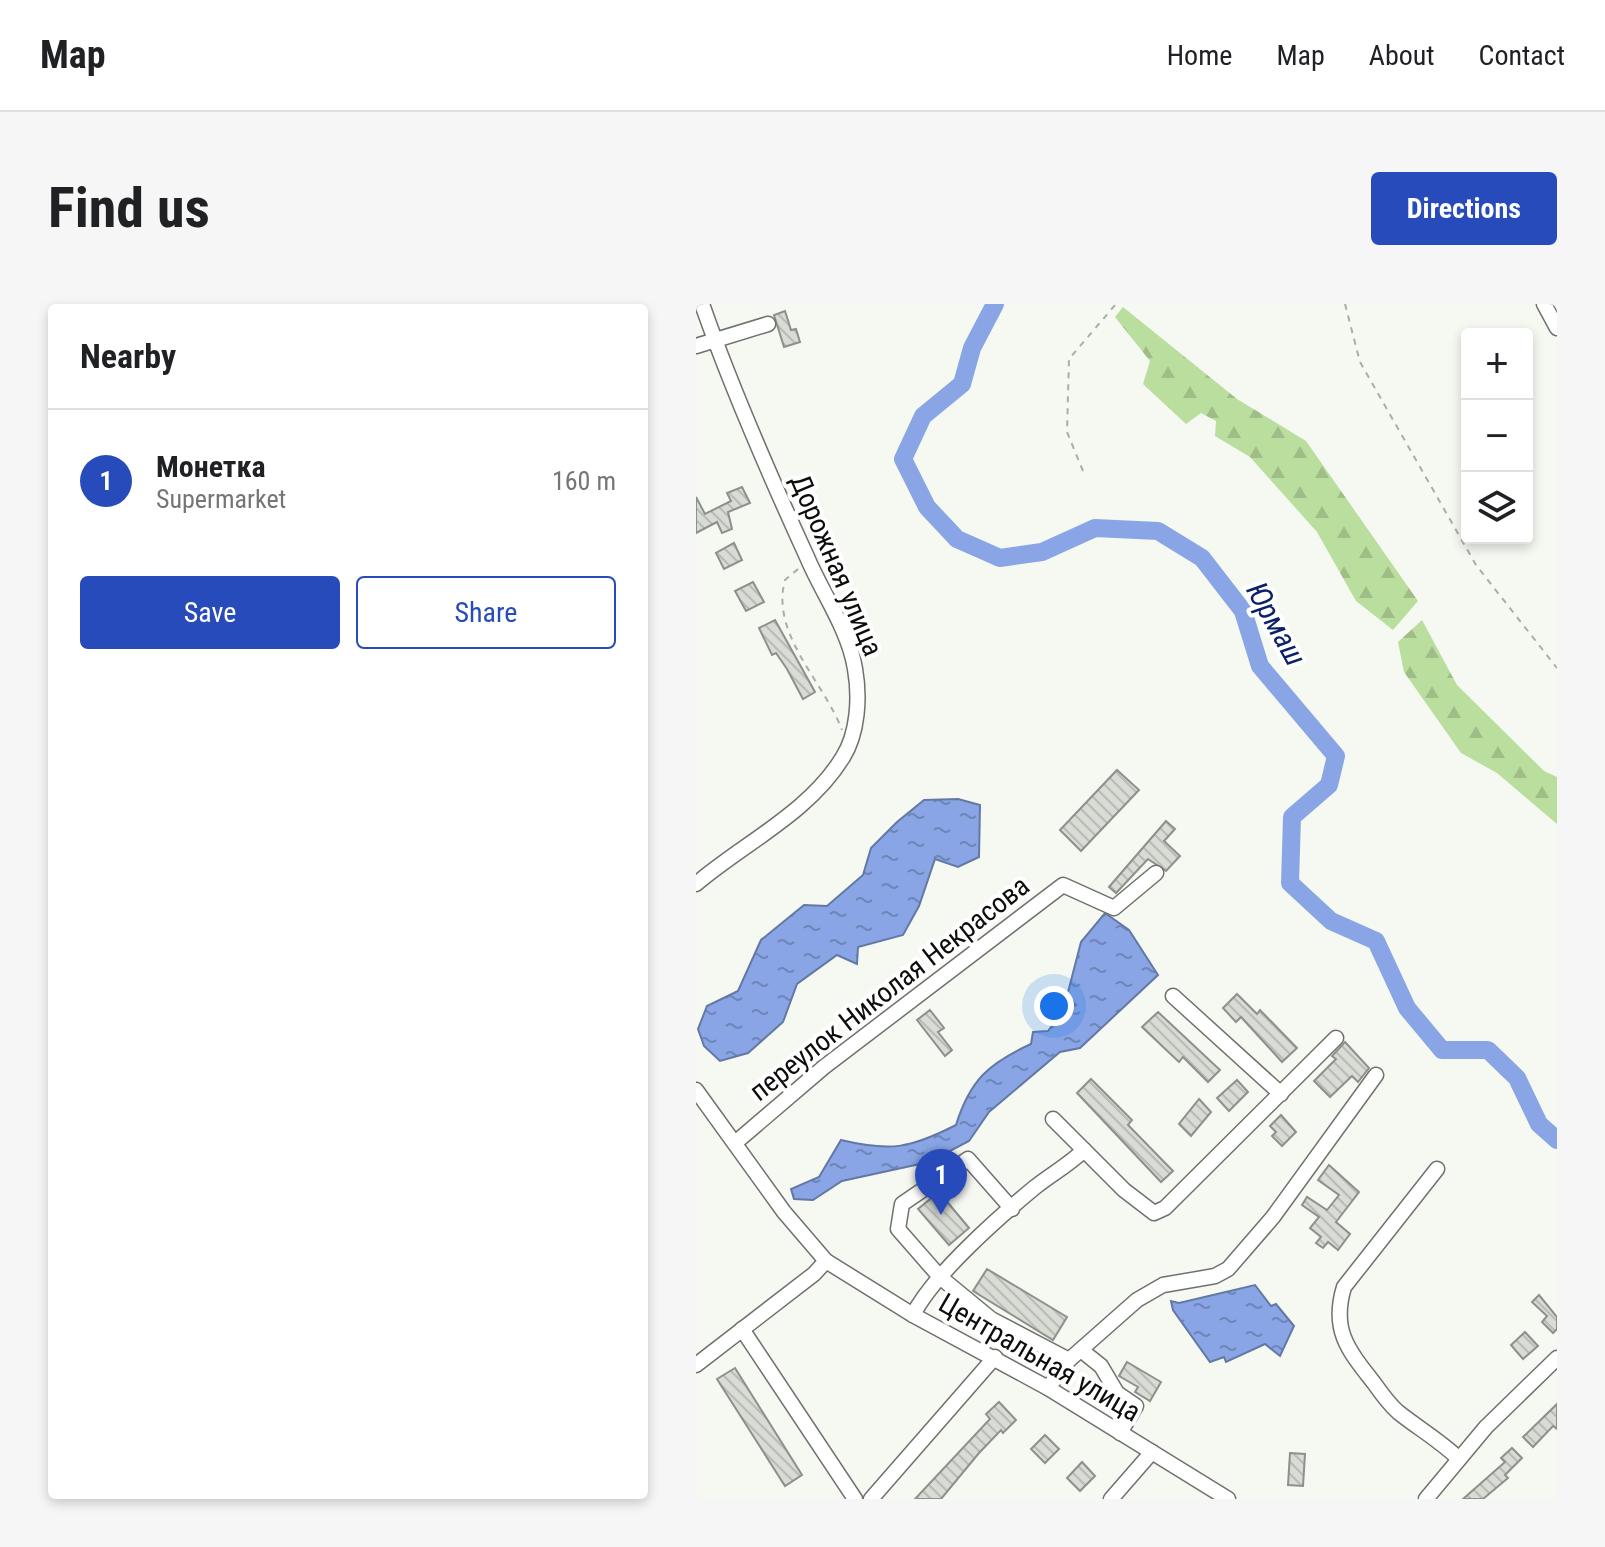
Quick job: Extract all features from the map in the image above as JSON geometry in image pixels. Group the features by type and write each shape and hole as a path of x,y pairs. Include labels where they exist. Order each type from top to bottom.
{"street":[{"name":"Дорожная улица","path":"696,884 799,807 828,777 847,750 854,727 855,667 714,339 702,304"},
{"path":"1544,304 1557,328"},
{"path":"696,346 768,324"},
{"name":"переулок Николая Некрасова","path":"735,1143 824,1067 1063,885 1114,908 1156,873"},
{"path":"1173,996 1281,1094"},
{"path":"1053,1119 1124,1190 1154,1213 1165,1208 1336,1038"},
{"path":"1048,1388 1069,1360 1137,1300 1163,1285 1215,1276 1228,1269 1273,1217 1376,1075"},
{"path":"696,1090 784,1212 826,1261 814,1274 696,1365"},
{"path":"913,1315 940,1277 1012,1209 1084,1150"},
{"path":"1012,1209 968,1159 902,1204 898,1229 940,1277 991,1319 1069,1360"},
{"path":"1437,1169 1344,1287 1337,1309 1341,1335 1356,1361 1396,1410 1438,1439 1458,1458"},
{"name":"Центральная улица","path":"826,1261 913,1315 1048,1388 1218,1496"},
{"path":"742,1329 855,1499"},
{"path":"1081,1350 1101,1366 1117,1393 1136,1406 1120,1433"},
{"path":"871,1499 995,1357"},
{"path":"1426,1499 1458,1458 1557,1358"},
{"path":"1111,1499 1152,1452"}],"path":[{"path":"1083,471 1067,432 1069,359 1116,304"},
{"path":"1345,304 1360,362 1476,565 1557,668"},
{"path":"808,560 785,580 783,612 790,634 834,710 847,750"}],"green space":[{"path":"1123,307 1237,399 1306,441 1418,601 1393,630 1356,601 1317,532 1250,457 1215,436 1216,421 1201,413 1186,424 1143,384 1150,361 1115,317"},
{"path":"1422,620 1457,685 1544,771 1557,777 1557,824 1497,773 1461,753 1404,672 1398,642"}],"water":[{"path":"958,799 980,805 979,857 958,867 935,859 919,906 903,935 858,947 857,964 837,955 797,984 783,1022 748,1053 720,1061 704,1046 698,1029 707,1006 738,991 761,940 804,905 827,906 863,875 871,848 924,800"},
{"path":"1105,913 1129,930 1158,975 1080,1048 1060,1052 989,1112 969,1141 929,1162 842,1181 813,1200 794,1199 791,1189 819,1177 841,1140 874,1146 900,1146 926,1139 956,1125 968,1096 983,1075 1004,1058 1031,1044 1033,1032 1048,1031 1062,1012 1076,1005 1067,996 1081,942"},
{"path":"1255,1285 1271,1306 1276,1304 1294,1326 1280,1356 1265,1344 1226,1362 1224,1357 1210,1362 1173,1310 1171,1301 1179,1303"}],"building":[{"path":"785,311 791,330 796,329 800,342 784,347 774,315"},
{"path":"742,487 750,503 728,512 732,529 722,533 717,522 696,533 696,497 705,514 731,501 727,493"},
{"path":"734,543 742,560 724,569 716,553"},
{"path":"753,582 764,602 746,611 735,591"},
{"path":"775,620 815,692 803,699 776,653 772,655 759,628"},
{"path":"1117,770 1139,790 1081,851 1060,830"},
{"path":"1166,821 1175,829 1164,841 1180,856 1166,871 1148,859 1116,893 1109,887"},
{"path":"1237,994 1257,1014 1260,1010 1297,1048 1282,1062 1241,1017 1236,1022 1223,1008"},
{"path":"930,1010 944,1028 938,1032 952,1050 945,1056 917,1020"},
{"path":"1158,1012 1220,1070 1208,1082 1183,1057 1179,1062 1142,1027"},
{"path":"1345,1042 1369,1068 1358,1082 1352,1076 1330,1097 1314,1081 1336,1059 1332,1056"},
{"path":"1091,1079 1132,1120 1128,1125 1173,1171 1161,1182 1077,1093"},
{"path":"1237,1080 1248,1092 1229,1111 1217,1098"},
{"path":"1199,1099 1211,1112 1191,1136 1179,1124"},
{"path":"1281,1115 1296,1132 1282,1146 1272,1136 1276,1132 1270,1126"},
{"path":"1329,1165 1359,1192 1336,1222 1350,1234 1338,1250 1328,1242 1323,1248 1316,1243 1321,1237 1310,1228 1319,1217 1302,1205 1307,1197 1327,1210 1339,1195 1318,1180"},
{"path":"939,1192 969,1228 949,1245 918,1209"},
{"path":"987,1269 1067,1317 1053,1340 973,1291"},
{"path":"1539,1295 1557,1317 1557,1329 1553,1333 1542,1322 1547,1316 1532,1302"},
{"path":"1525,1332 1538,1346 1523,1359 1511,1345"},
{"path":"1127,1362 1161,1382 1150,1401 1135,1392 1138,1387 1119,1376"},
{"path":"735,1368 802,1475 785,1486 717,1379"},
{"path":"999,1402 1016,1420 1003,1433 1001,1430 979,1453 941,1499 915,1499 990,1419 986,1414"},
{"path":"1557,1404 1557,1429 1553,1426 1533,1447 1523,1437"},
{"path":"1045,1435 1059,1449 1045,1463 1031,1449"},
{"path":"1512,1448 1522,1458 1505,1475 1508,1478 1483,1499 1463,1499 1505,1462 1501,1458"},
{"path":"1290,1453 1305,1454 1303,1486 1288,1485"},
{"path":"1082,1462 1095,1476 1080,1491 1067,1478"}],"waterway":[{"name":"Юрмаш","path":"995,304 972,348 962,384 923,416 903,459 927,507 957,539 1000,558 1042,552 1095,528 1158,531 1202,558 1243,611 1260,666 1336,756 1329,785 1292,817 1290,883 1331,921 1376,941 1407,1008 1442,1050 1488,1050 1517,1078 1539,1124 1557,1140"}],"place":[{"name":"Монетка","path":"941,1215"}]}
